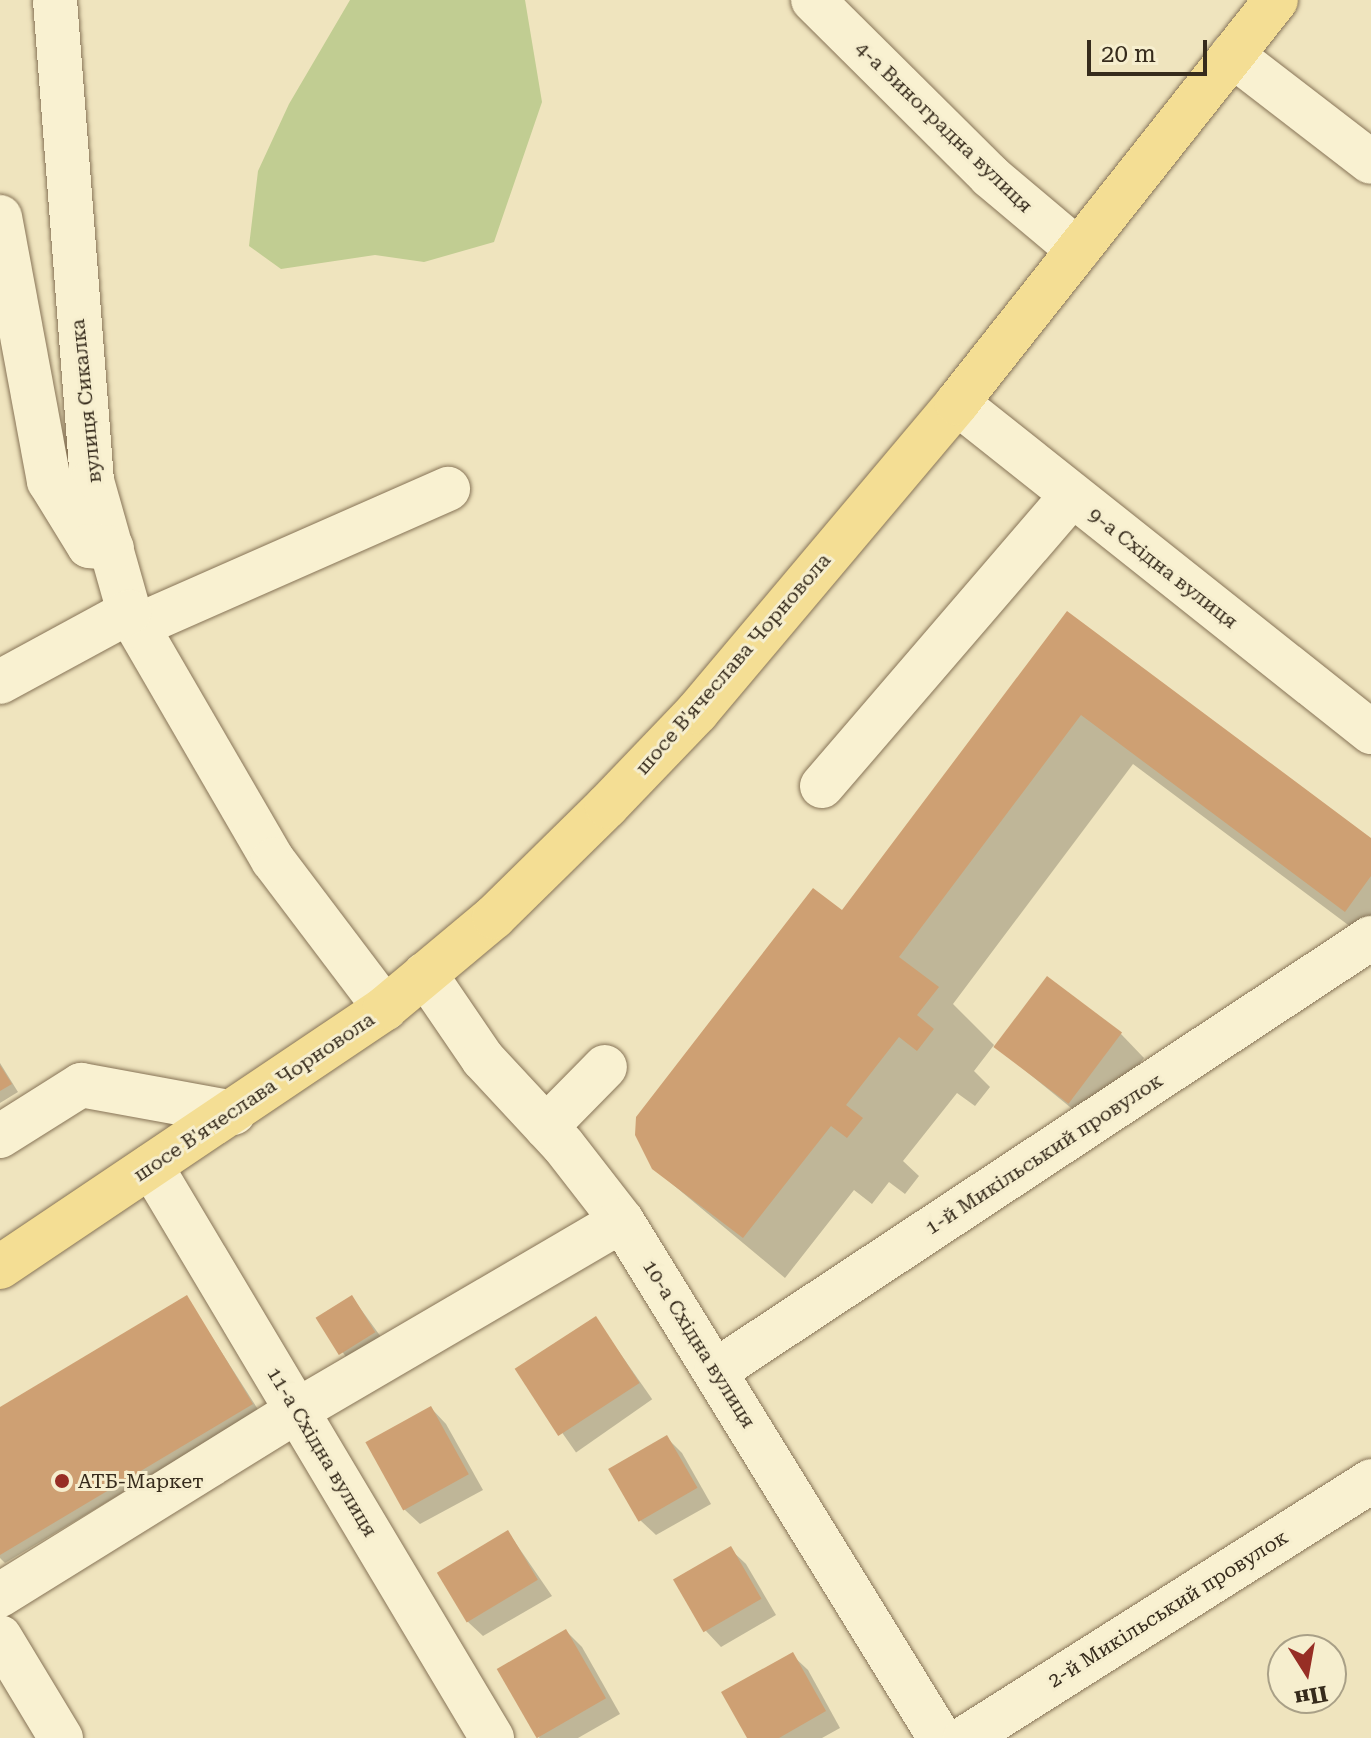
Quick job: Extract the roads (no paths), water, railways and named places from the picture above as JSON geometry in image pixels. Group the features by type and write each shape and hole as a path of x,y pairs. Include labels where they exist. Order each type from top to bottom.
{"main road":[{"name":"шосе В'ячеслава Чорновола","path":"0,1267 385,1008 494,917 697,712 957,403 1276,0"}],"street":[{"name":"вулиця Сикалка","path":"55,0 92,481 133,619 273,860 385,1008"},
{"name":"4-а Виноградна вулиця","path":"813,0 990,176 1078,250"},
{"path":"1232,55 1371,162"},
{"path":"0,217 49,481 89,546 112,548"},
{"name":"9-а Східна вулиця","path":"957,403 1371,732"},
{"path":"0,682 133,619 448,489"},
{"path":"822,786 1071,496"},
{"name":"1-й Микільський провулок","path":"717,1370 1371,938"},
{"name":"10-а Східна вулиця","path":"425,974 483,1059 546,1127 622,1221 717,1370 940,1738"},
{"path":"546,1127 605,1067"},
{"path":"0,1136 81,1085 233,1113"},
{"name":"11-а Східна вулиця","path":"151,1166 492,1738"},
{"path":"0,1595 298,1410 622,1221"},
{"name":"2-й Микільський провулок","path":"965,1738 1371,1481"},
{"path":"0,1637 61,1738"}],"place":[{"name":"АТБ-Маркет","path":"62,1481"}]}
